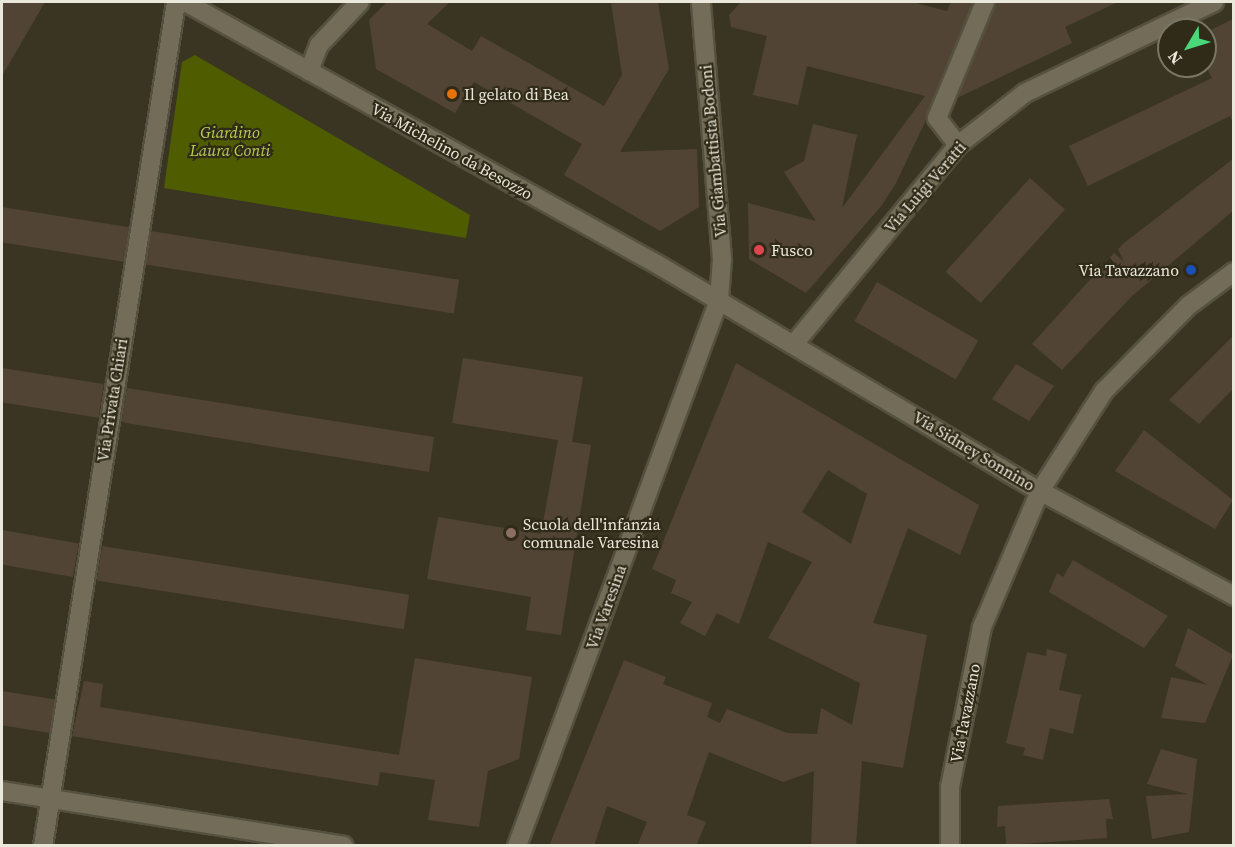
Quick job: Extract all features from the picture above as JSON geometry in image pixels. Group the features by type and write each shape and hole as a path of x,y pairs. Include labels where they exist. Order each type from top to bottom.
{"street":[{"name":"Via Privata Chiari","path":"43,846 176,2"},
{"name":"Via Michelino da Besozzo","path":"185,2 719,300"},
{"path":"309,71 319,45 360,2"},
{"name":"Via Giambattista Bodoni","path":"700,2 722,259 719,300"},
{"path":"958,145 937,118 985,2"},
{"name":"Via Luigi Veratti","path":"794,344 958,145 1025,93 1214,2"},
{"name":"Via Tavazzano","path":"950,846 950,787 982,627 1040,491 1104,391 1188,306 1233,272"},
{"name":"Via Sidney Sonnino","path":"719,300 1040,491 1233,596"},
{"name":"Via Varesina","path":"517,846 719,300"},
{"path":"2,791 344,846"}],"green space":[{"name":"Giardino Laura Conti","path":"195,55 470,215 466,238 164,188 182,62"}],"building":[{"path":"2,2 45,2 2,76"},
{"path":"387,2 450,2 427,24 472,51 481,36 604,106 622,75 611,2 658,2 669,69 620,152 697,149 699,207 660,231 564,175 582,144 474,82 455,113 376,69 369,20"},
{"path":"741,2 912,2 947,11 951,2 973,2 926,120 896,183 882,205 806,293 749,259 748,203 816,221 784,172 804,161 813,124 857,135 842,208 925,96 807,66 798,105 753,95 767,36 731,27 729,15"},
{"path":"996,2 1118,2 1065,27 1072,43 957,98"},
{"path":"1233,19 1233,123 1230,116 1088,186 1069,146 1212,78 1217,78 1217,27"},
{"path":"1233,159 1233,211 1132,296 1062,370 1032,344 1114,253 1124,262 1118,249 1124,243"},
{"path":"1030,178 1065,209 981,303 946,272"},
{"path":"2,207 129,227 124,262 2,242"},
{"path":"151,231 459,280 454,313 146,265"},
{"path":"877,282 978,340 956,379 854,321"},
{"path":"1233,336 1233,389 1199,424 1169,400"},
{"path":"463,358 583,377 572,442 591,445 561,635 526,630 531,597 427,579 438,517 541,534 558,440 452,423"},
{"path":"736,363 979,505 960,555 908,528 873,623 927,635 903,768 862,761 856,846 811,846 814,771 783,782 709,752 687,815 706,822 696,846 637,846 647,822 607,806 594,846 549,846 624,660 666,677 663,684 712,703 707,717 720,723 727,709 787,733 817,734 821,708 852,725 860,683 768,638 812,562 768,542 739,624 717,613 705,636 680,623 692,602 671,593 676,580 652,569","holes":["828,470 867,494 851,544 802,512"]},
{"path":"1016,364 1054,386 1029,421 992,399"},
{"path":"2,368 104,384 98,418 2,402"},
{"path":"127,388 434,437 429,472 126,423 121,421"},
{"path":"1144,430 1233,500 1215,529 1115,471"},
{"path":"2,530 79,544 73,577 2,565"},
{"path":"102,546 409,595 404,629 97,581"},
{"path":"1073,560 1168,616 1144,648 1049,592 1057,573 1063,577"},
{"path":"1188,628 1233,655 1205,723 1161,718 1171,677 1208,685 1175,666"},
{"path":"1047,649 1067,654 1059,690 1081,695 1073,734 1050,728 1043,760 1023,755 1025,748 1006,743 1027,652 1046,656"},
{"path":"415,658 532,677 519,759 488,771 479,827 428,820 435,780 380,772 378,786 72,736 84,681 103,684 100,707 399,755"},
{"path":"2,691 55,699 50,733 2,725"},
{"path":"1161,749 1197,759 1189,832 1152,839 1146,796 1188,794 1147,784"},
{"path":"1109,799 1113,819 1106,819 1107,838 1006,845 1005,826 997,827 998,806"}],"place":[{"name":"Il gelato di Bea","path":"452,94"},
{"name":"Fusco","path":"759,250"},
{"name":"Via Tavazzano","path":"1191,270"},
{"name":"Scuola dell'infanzia comunale Varesina","path":"511,533"}]}
